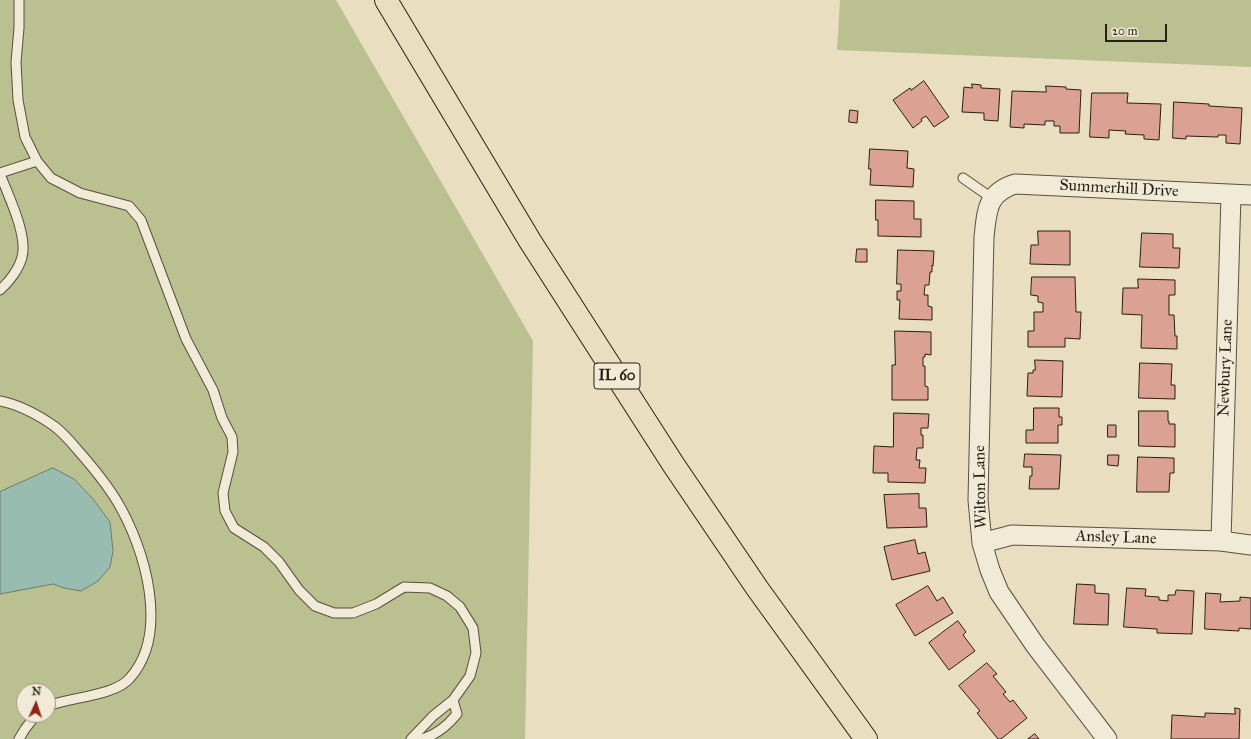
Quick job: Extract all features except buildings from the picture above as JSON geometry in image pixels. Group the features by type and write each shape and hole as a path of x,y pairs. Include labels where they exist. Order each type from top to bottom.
{"main road":[{"name":"IL 60","path":"386,0 530,241 669,457 757,588 866,739"}],"street":[{"name":"Summerhill Drive","path":"992,198 1005,187 1015,184 1251,195"},
{"name":"Newbury Lane","path":"1221,542 1231,195"},
{"name":"Wilton Lane","path":"992,198 987,209 984,237 978,500 982,543 990,570 999,592 1035,645 1107,739"},
{"name":"Ansley Lane","path":"982,543 1012,535 1251,544"}],"lane":[{"path":"18,0 19,28 16,62 18,100 25,138 37,161 52,178 80,193 129,206 141,220 186,339 213,390 222,418 232,438 233,452 223,493 226,511 234,528 264,547 278,562 299,590 315,606 334,613 353,613 376,604 404,587 430,588 447,596 460,607 473,628 476,653 470,676 453,700 433,716 411,739"},
{"path":"0,290 16,271 22,256 23,238 15,210 0,174 37,161"},
{"path":"963,178 992,198"},
{"path":"0,400 29,411 56,427 95,471 118,503 136,540 148,582 151,610 148,641 140,664 130,678 119,687 56,703"},
{"path":"422,739 427,738 448,724 457,714 453,700"},
{"path":"19,739 30,723"}],"green space":[{"path":"0,0 336,0 533,341 525,739 0,739"},
{"path":"840,0 1251,0 1251,67 837,50"}],"water":[{"path":"53,468 74,479 93,499 110,522 113,551 110,567 98,581 81,591 64,588 53,584 0,594 0,492"}]}
